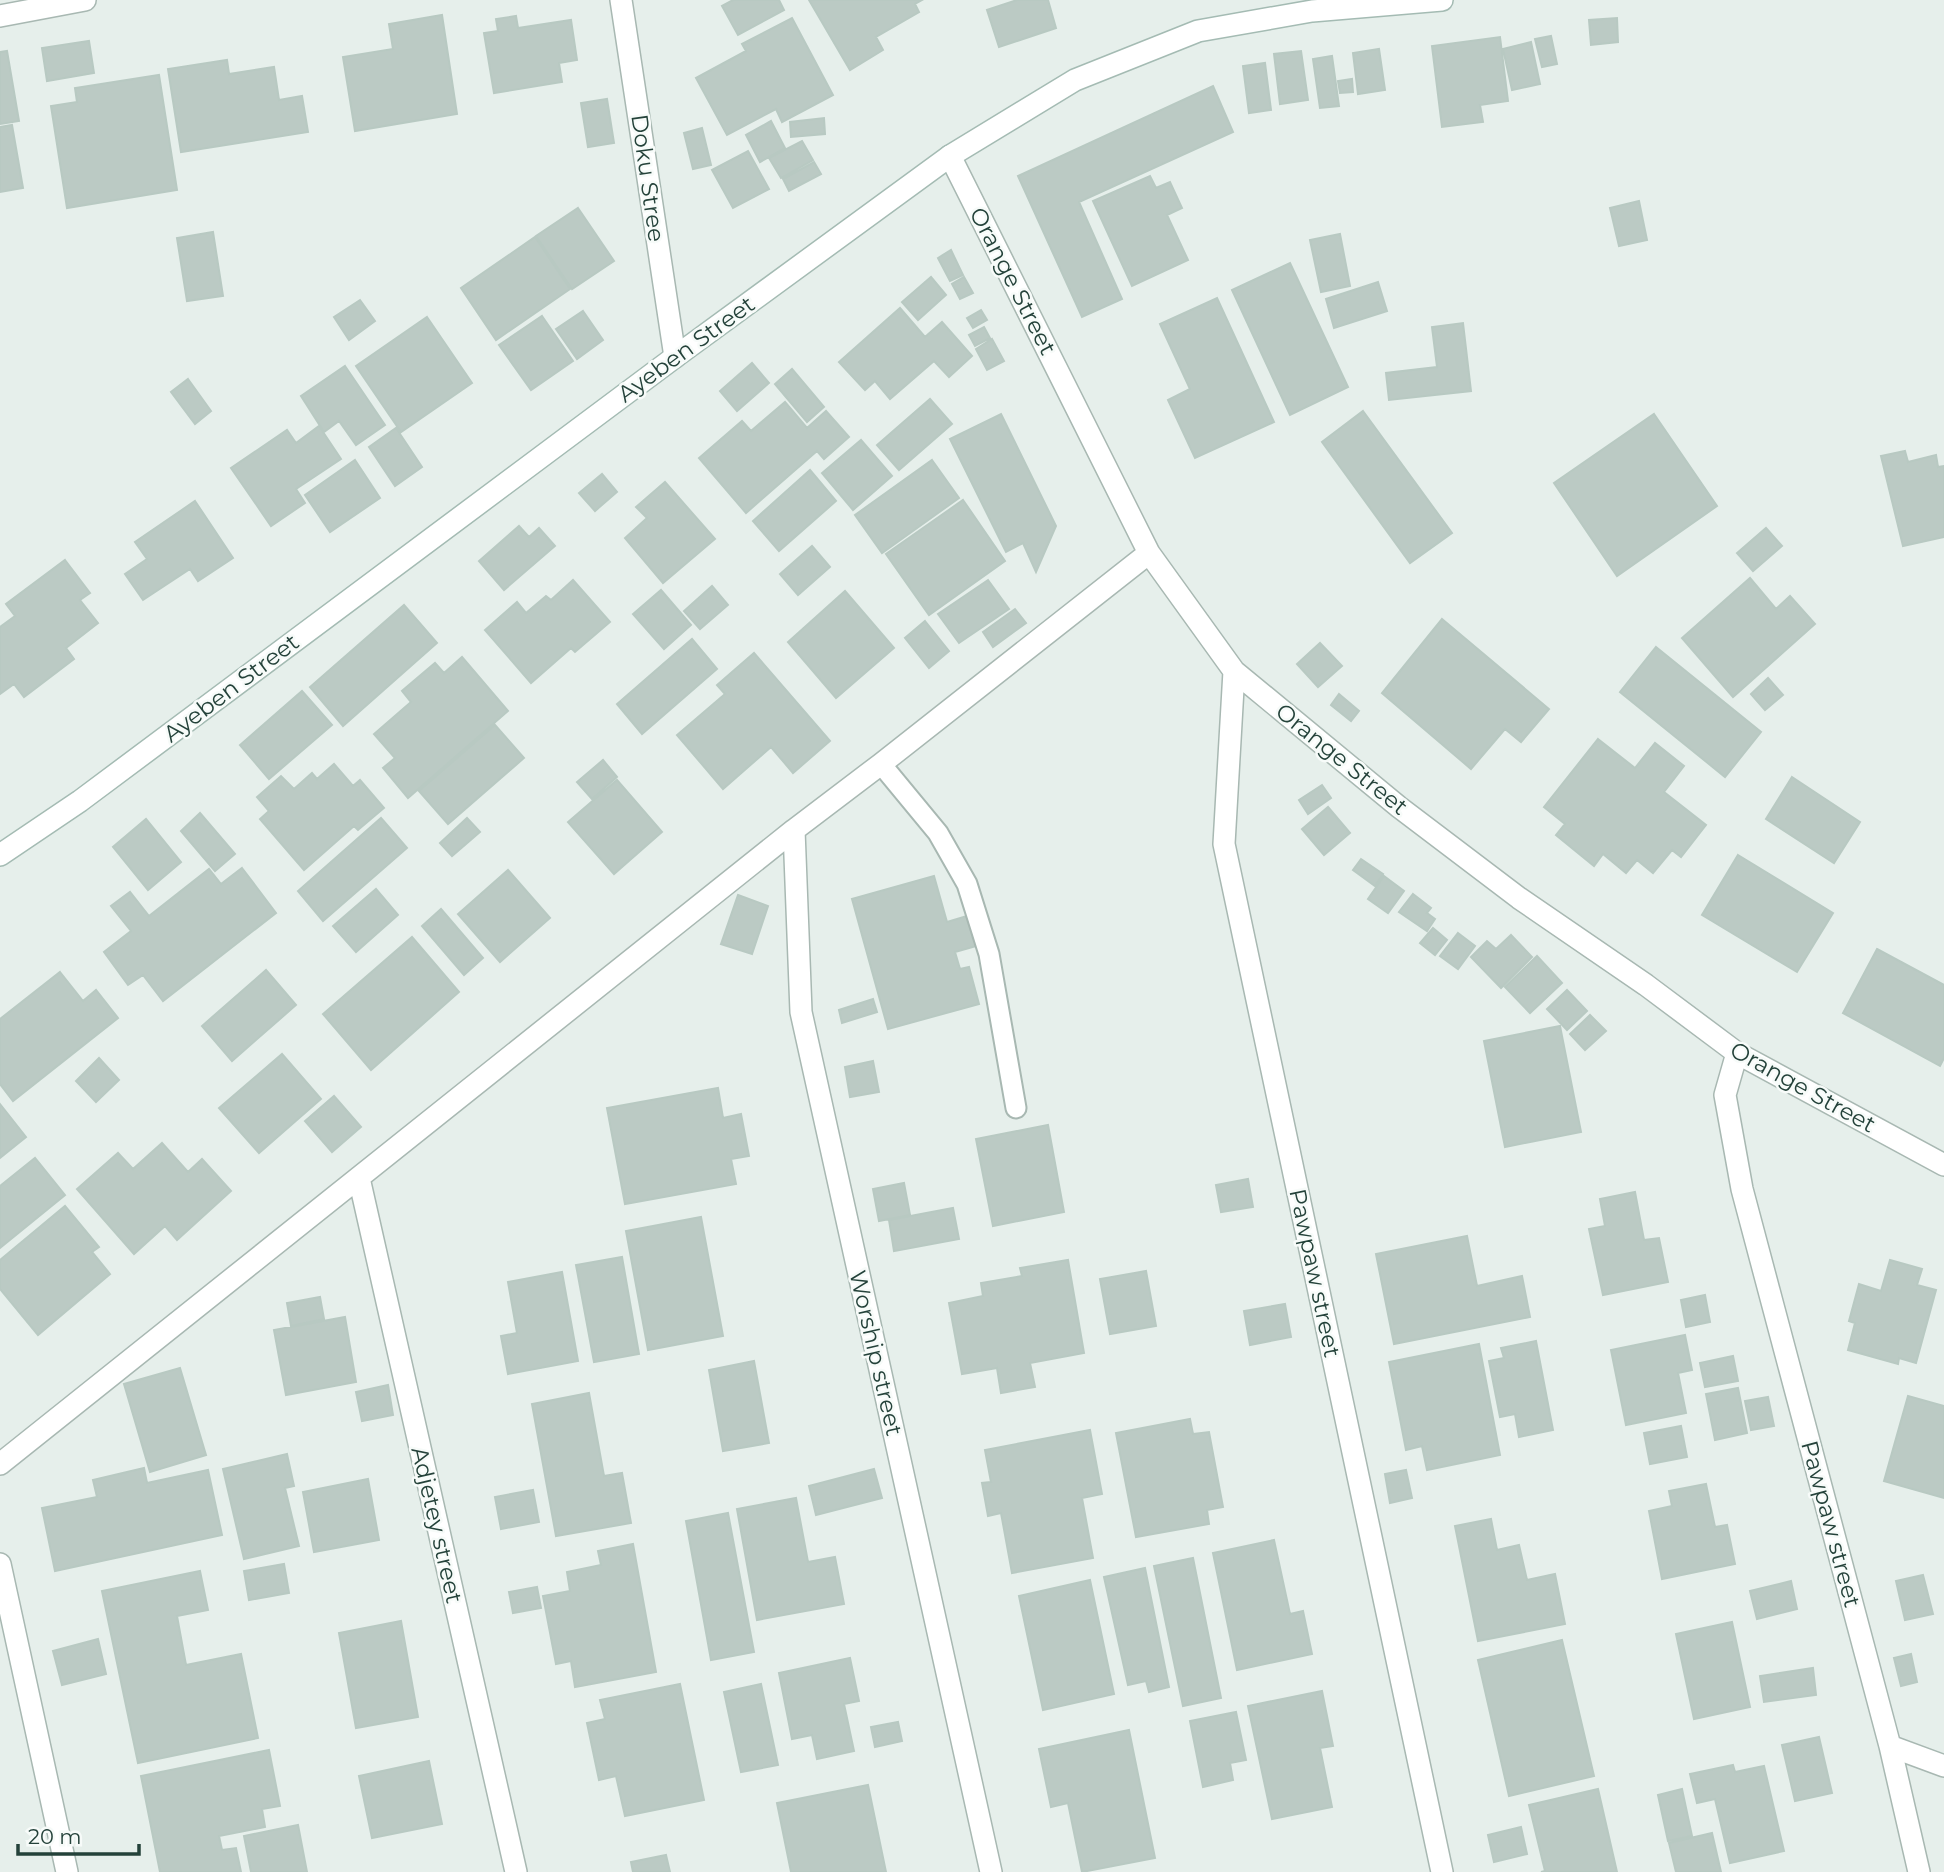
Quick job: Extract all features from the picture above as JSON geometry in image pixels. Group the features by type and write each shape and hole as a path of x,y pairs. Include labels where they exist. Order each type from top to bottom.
{"street":[{"path":"0,16 85,0"},
{"name":"Doku Stree","path":"621,0 674,357"},
{"name":"Ayeben Street","path":"0,855 80,801 674,357 950,156 1075,80 1198,31 1312,11 1442,0"},
{"name":"Orange Street","path":"950,156 1149,553 1234,671 1432,832 1519,898 1646,985 1737,1053 1944,1165"},
{"path":"0,1464 794,830 1149,553"},
{"name":"Pawpaw street","path":"1234,671 1224,844 1442,1872"},
{"name":"Worship street","path":"794,830 801,1012 991,1872"},
{"name":"Pawpaw street","path":"1737,1053 1725,1095 1742,1189 1890,1746 1919,1872"},
{"name":"Adjetey street","path":"359,1178 516,1872"},
{"path":"0,1564 67,1872"},
{"path":"1890,1746 1944,1766"}],"lane":[{"path":"881,764 938,833 967,884 989,954 1016,1108"}],"building":[{"path":"733,0 779,0 784,10 738,35 722,6"},
{"path":"809,0 922,0 915,4 919,12 876,37 883,50 850,70"},
{"path":"1017,0 1048,0 1056,28 999,47 987,10"},
{"path":"442,15 457,114 355,131 343,57 393,49 389,24"},
{"path":"516,16 518,28 571,20 577,60 559,63 562,82 494,93 484,33 498,31 496,19"},
{"path":"792,18 833,95 782,122 776,109 727,135 696,78 746,51 742,44"},
{"path":"1617,18 1618,42 1591,45 1589,20"},
{"path":"1551,36 1557,64 1542,67 1535,39"},
{"path":"1500,37 1508,101 1480,105 1483,122 1442,127 1432,46"},
{"path":"89,41 94,73 47,81 42,48"},
{"path":"1531,42 1540,84 1512,90 1503,49"},
{"path":"1379,49 1385,90 1358,94 1353,53"},
{"path":"7,51 19,121 0,124 0,52"},
{"path":"1301,51 1308,100 1280,104 1274,54"},
{"path":"1332,56 1339,106 1320,108 1313,59"},
{"path":"227,60 229,74 274,67 279,100 302,96 308,132 181,152 168,69"},
{"path":"1265,63 1271,110 1249,113 1243,66"},
{"path":"159,75 177,190 67,208 51,106 77,102 75,88"},
{"path":"1352,79 1353,92 1340,93 1338,81"},
{"path":"1213,86 1233,132 1079,202 1122,299 1082,317 1018,176"},
{"path":"607,99 614,143 588,147 581,103"},
{"path":"824,118 825,134 791,137 790,122"},
{"path":"771,121 785,148 760,162 746,135"},
{"path":"12,125 23,188 0,192 0,127"},
{"path":"702,128 711,165 693,169 684,133"},
{"path":"802,141 813,160 781,178 769,158"},
{"path":"748,151 769,189 733,208 712,170"},
{"path":"814,162 821,174 789,191 783,179"},
{"path":"1150,176 1156,188 1170,182 1182,208 1167,215 1188,260 1132,286 1093,201"},
{"path":"1639,201 1647,240 1619,246 1610,208"},
{"path":"578,208 614,261 572,289 536,236"},
{"path":"213,232 223,296 187,301 177,238"},
{"path":"1340,234 1350,286 1321,292 1310,240"},
{"path":"535,237 570,289 496,340 461,288"},
{"path":"951,250 963,275 950,281 938,258"},
{"path":"1290,263 1348,387 1290,415 1232,290"},
{"path":"931,277 946,295 918,320 902,302"},
{"path":"964,277 973,293 960,299 952,284"},
{"path":"1378,282 1387,311 1334,328 1326,299"},
{"path":"1217,298 1274,422 1195,458 1168,400 1190,389 1160,324"},
{"path":"360,300 375,321 349,340 334,317"},
{"path":"900,308 925,337 942,322 972,356 949,377 934,361 890,399 875,381 865,390 839,362"},
{"path":"981,310 987,320 973,328 967,318"},
{"path":"583,311 603,340 577,359 556,329"},
{"path":"542,316 573,361 531,390 499,345"},
{"path":"427,317 472,383 401,432 356,366"},
{"path":"1463,323 1471,391 1389,400 1386,373 1437,367 1432,327"},
{"path":"984,327 990,338 975,346 969,335"},
{"path":"992,339 1004,361 987,370 976,349"},
{"path":"752,363 769,383 737,411 720,391"},
{"path":"345,366 385,425 356,445 339,421 324,432 301,396"},
{"path":"792,369 824,407 807,422 775,384"},
{"path":"188,379 211,411 195,424 171,392"},
{"path":"930,399 952,424 899,470 877,445"},
{"path":"785,402 807,428 826,411 849,437 824,459 817,451 746,513 699,458 742,421 751,431"},
{"path":"1363,411 1452,533 1410,563 1322,442"},
{"path":"1001,414 1056,526 1036,572 1023,543 1006,552 950,439"},
{"path":"1654,414 1717,506 1617,576 1554,483"},
{"path":"319,426 341,459 296,489 305,503 271,526 231,468 287,430 296,443"},
{"path":"396,428 422,467 395,486 369,447"},
{"path":"861,440 892,476 853,510 822,473"},
{"path":"1905,451 1908,462 1936,455 1938,467 1944,466 1944,537 1903,546 1881,456"},
{"path":"355,460 380,498 330,532 305,495"},
{"path":"932,460 959,498 882,553 855,515"},
{"path":"810,470 836,501 779,551 753,521"},
{"path":"602,474 617,492 595,511 579,493"},
{"path":"665,482 715,539 663,583 625,538 647,518 636,507"},
{"path":"963,500 1005,561 929,615 886,554"},
{"path":"195,501 233,558 198,581 190,569 143,600 125,574 147,559 135,542"},
{"path":"519,526 529,537 539,528 555,546 504,590 479,561"},
{"path":"1766,528 1782,546 1753,571 1737,553"},
{"path":"812,546 830,567 798,595 780,574"},
{"path":"65,560 90,593 80,600 98,623 66,648 74,659 24,697 14,684 0,694 0,627 15,616 6,604"},
{"path":"1750,578 1776,609 1790,596 1815,624 1733,697 1682,638"},
{"path":"573,580 610,622 575,652 571,648 531,683 485,630 517,602 526,613 546,596 551,600"},
{"path":"988,580 1009,609 959,643 938,614"},
{"path":"712,586 728,605 700,629 684,611"},
{"path":"661,590 691,625 664,649 633,614"},
{"path":"845,591 894,648 836,698 788,642"},
{"path":"404,605 437,643 343,726 310,687"},
{"path":"1015,609 1026,623 993,647 983,632"},
{"path":"1442,619 1549,709 1521,742 1505,729 1471,769 1382,693"},
{"path":"925,621 949,651 929,668 905,638"},
{"path":"692,639 717,669 642,734 617,704"},
{"path":"1320,643 1342,666 1318,687 1297,664"},
{"path":"1656,647 1761,732 1725,777 1620,692"},
{"path":"754,653 830,741 793,773 771,747 723,789 677,735 725,694 717,685"},
{"path":"462,657 508,711 408,798 383,768 395,758 374,734 411,702 402,691 435,663 444,673"},
{"path":"1768,678 1783,695 1765,710 1751,694"},
{"path":"302,691 332,725 269,779 240,745"},
{"path":"1339,694 1359,711 1351,721 1331,705"},
{"path":"495,725 524,758 448,824 419,791"},
{"path":"1598,739 1635,768 1655,743 1684,766 1664,792 1706,825 1681,857 1672,850 1653,873 1637,860 1626,873 1603,854 1594,866 1556,835 1565,824 1544,807"},
{"path":"603,760 617,777 592,799 577,782"},
{"path":"334,764 353,786 360,780 384,808 358,830 354,826 304,870 260,819 269,811 257,797 281,776 294,789 312,773 317,779"},
{"path":"1792,777 1860,822 1834,863 1766,819"},
{"path":"617,780 662,832 614,874 568,822"},
{"path":"1322,785 1331,798 1308,814 1299,800"},
{"path":"1328,807 1350,833 1324,855 1302,829"},
{"path":"200,813 235,854 215,871 181,831"},
{"path":"381,818 407,848 323,921 298,891"},
{"path":"467,818 480,832 452,856 440,843"},
{"path":"146,819 181,862 148,890 113,847"},
{"path":"1738,855 1833,913 1797,972 1702,915"},
{"path":"1361,859 1383,874 1375,886 1353,870"},
{"path":"242,868 276,913 163,1001 143,975 128,985 104,952 131,931 111,906 130,892 149,916 209,869 221,884"},
{"path":"508,870 550,918 500,962 458,914"},
{"path":"934,876 947,922 967,916 976,946 955,952 960,969 969,967 979,1004 888,1029 852,899"},
{"path":"1384,876 1404,891 1388,913 1368,899"},
{"path":"376,889 398,915 356,952 333,926"},
{"path":"1413,894 1431,908 1427,913 1435,919 1427,931 1399,912"},
{"path":"738,895 768,906 752,954 721,944"},
{"path":"441,909 483,958 464,975 422,926"},
{"path":"1433,928 1447,940 1435,955 1420,943"},
{"path":"1458,933 1475,946 1458,969 1440,956"},
{"path":"1511,935 1532,957 1501,988 1471,957 1487,941 1496,949"},
{"path":"412,937 459,992 371,1070 323,1014"},
{"path":"1877,949 1944,985 1944,1058 1940,1066 1843,1013"},
{"path":"1537,956 1562,983 1530,1013 1505,987"},
{"path":"266,970 296,1005 232,1061 202,1026"},
{"path":"60,972 83,1001 96,990 118,1018 13,1101 0,1084 0,1019"},
{"path":"1567,990 1587,1011 1567,1030 1547,1009"},
{"path":"873,999 877,1012 842,1023 839,1010"},
{"path":"1590,1015 1606,1031 1585,1050 1570,1034"},
{"path":"1560,1026 1581,1132 1505,1147 1484,1041"},
{"path":"282,1054 321,1099 259,1153 219,1108"},
{"path":"99,1058 119,1080 96,1102 76,1081"},
{"path":"873,1061 879,1092 850,1097 845,1067"},
{"path":"718,1088 723,1118 741,1114 749,1156 731,1159 736,1184 625,1204 607,1108"},
{"path":"334,1096 361,1127 332,1152 305,1121"},
{"path":"0,1104 26,1137 0,1158"},
{"path":"1048,1125 1064,1212 993,1226 976,1139"},
{"path":"162,1143 188,1172 202,1159 231,1191 177,1240 165,1226 134,1254 77,1189 118,1153 133,1169"},
{"path":"35,1158 65,1195 0,1248 0,1186"},
{"path":"1248,1179 1253,1207 1221,1212 1216,1185"},
{"path":"904,1183 910,1215 879,1221 873,1189"},
{"path":"1635,1192 1644,1240 1659,1238 1668,1282 1603,1295 1589,1229 1605,1226 1600,1199"},
{"path":"65,1206 99,1247 92,1252 110,1274 38,1335 0,1289 0,1260"},
{"path":"953,1208 959,1239 894,1251 889,1220"},
{"path":"701,1217 723,1336 648,1350 626,1231"},
{"path":"1467,1236 1477,1286 1522,1276 1530,1317 1394,1344 1376,1254"},
{"path":"622,1257 639,1354 594,1362 576,1265"},
{"path":"1068,1260 1084,1353 1030,1363 1035,1387 1001,1393 997,1368 962,1374 949,1303 983,1296 981,1283 1022,1276 1020,1268"},
{"path":"1890,1260 1922,1269 1917,1285 1936,1290 1916,1363 1899,1358 1898,1364 1848,1350 1855,1323 1849,1321 1859,1284 1881,1291"},
{"path":"1146,1271 1156,1326 1110,1334 1100,1279"},
{"path":"562,1272 578,1361 508,1374 501,1336 517,1333 508,1282"},
{"path":"1705,1295 1710,1322 1686,1327 1681,1300"},
{"path":"320,1297 324,1319 291,1326 287,1303"},
{"path":"1285,1304 1291,1337 1250,1345 1244,1311"},
{"path":"345,1317 356,1382 286,1395 274,1330"},
{"path":"1685,1335 1692,1370 1678,1373 1686,1413 1626,1425 1611,1350"},
{"path":"1536,1341 1553,1430 1519,1437 1515,1414 1500,1417 1489,1361 1504,1358 1501,1348"},
{"path":"1479,1344 1500,1455 1427,1470 1422,1446 1406,1450 1389,1362"},
{"path":"1733,1356 1738,1381 1705,1387 1700,1363"},
{"path":"754,1361 769,1443 723,1451 709,1370"},
{"path":"180,1368 206,1455 150,1472 124,1384"},
{"path":"388,1385 393,1415 362,1421 356,1392"},
{"path":"1738,1388 1747,1433 1715,1440 1706,1394"},
{"path":"589,1393 604,1476 622,1473 631,1523 556,1536 532,1404"},
{"path":"1908,1396 1944,1406 1944,1498 1884,1481"},
{"path":"1768,1397 1774,1426 1751,1430 1745,1401"},
{"path":"1190,1419 1193,1434 1209,1432 1223,1507 1207,1510 1209,1524 1136,1537 1116,1433"},
{"path":"1681,1426 1687,1457 1650,1464 1644,1433"},
{"path":"1090,1430 1102,1494 1082,1498 1093,1558 1012,1573 1001,1513 988,1516 982,1483 991,1482 985,1450"},
{"path":"287,1454 294,1486 285,1488 299,1546 244,1559 223,1469"},
{"path":"144,1468 147,1483 208,1470 222,1535 55,1571 42,1508 97,1497 93,1480"},
{"path":"874,1469 882,1498 816,1515 809,1486"},
{"path":"1406,1470 1412,1498 1390,1503 1385,1474"},
{"path":"368,1479 379,1540 314,1552 303,1492"},
{"path":"1706,1484 1715,1527 1727,1525 1735,1564 1662,1579 1649,1511 1672,1506 1669,1491"},
{"path":"533,1490 539,1522 501,1529 495,1497"},
{"path":"796,1498 808,1562 835,1557 844,1604 757,1620 737,1509"},
{"path":"728,1513 754,1652 711,1660 686,1521"},
{"path":"1491,1519 1497,1550 1519,1545 1527,1580 1555,1574 1565,1624 1478,1641 1455,1526"},
{"path":"1274,1540 1290,1614 1303,1611 1312,1654 1237,1670 1213,1553"},
{"path":"633,1544 656,1672 575,1687 571,1661 556,1664 543,1596 570,1591 567,1572 601,1565 598,1551"},
{"path":"1193,1558 1221,1698 1183,1706 1154,1566"},
{"path":"284,1564 289,1593 249,1600 244,1571"},
{"path":"1145,1568 1169,1687 1149,1692 1146,1681 1128,1685 1104,1577"},
{"path":"200,1571 208,1610 177,1616 186,1665 241,1654 258,1738 138,1763 102,1591"},
{"path":"1923,1575 1933,1614 1905,1620 1896,1581"},
{"path":"1090,1580 1114,1694 1043,1710 1019,1596"},
{"path":"1791,1581 1797,1609 1757,1619 1750,1591"},
{"path":"537,1587 541,1608 513,1613 509,1592"},
{"path":"401,1621 418,1717 356,1728 339,1633"},
{"path":"1732,1622 1750,1707 1694,1719 1676,1634"},
{"path":"98,1639 106,1674 62,1685 53,1651"},
{"path":"1562,1640 1594,1776 1509,1796 1478,1660"},
{"path":"1911,1654 1917,1682 1901,1686 1894,1658"},
{"path":"850,1658 859,1701 844,1704 854,1751 817,1759 812,1735 792,1739 779,1673"},
{"path":"1813,1668 1816,1695 1764,1702 1760,1676"},
{"path":"680,1684 704,1800 625,1816 616,1776 599,1780 587,1723 605,1719 600,1700"},
{"path":"761,1684 778,1765 741,1772 724,1692"},
{"path":"1322,1691 1333,1746 1320,1748 1332,1807 1272,1819 1248,1706"},
{"path":"1236,1712 1246,1760 1230,1763 1233,1780 1203,1787 1190,1721"},
{"path":"898,1722 902,1741 875,1747 871,1727"},
{"path":"1129,1730 1155,1858 1082,1872 1068,1803 1051,1807 1039,1749"},
{"path":"1819,1737 1832,1793 1795,1801 1782,1745"},
{"path":"269,1750 280,1806 262,1809 265,1827 219,1836 222,1850 236,1848 241,1872 160,1872 141,1776"},
{"path":"429,1761 442,1824 372,1838 359,1776"},
{"path":"1733,1765 1735,1772 1764,1766 1784,1851 1730,1863 1715,1799 1697,1803 1690,1774"},
{"path":"868,1785 886,1872 791,1872 777,1803"},
{"path":"1598,1789 1617,1872 1541,1872 1545,1871 1529,1805"},
{"path":"1682,1789 1692,1836 1668,1841 1658,1795"},
{"path":"298,1825 307,1872 251,1872 244,1836"},
{"path":"1521,1827 1527,1854 1494,1862 1488,1835"},
{"path":"1712,1833 1721,1872 1676,1872 1669,1843"},
{"path":"666,1855 670,1872 633,1872 631,1862"}]}
